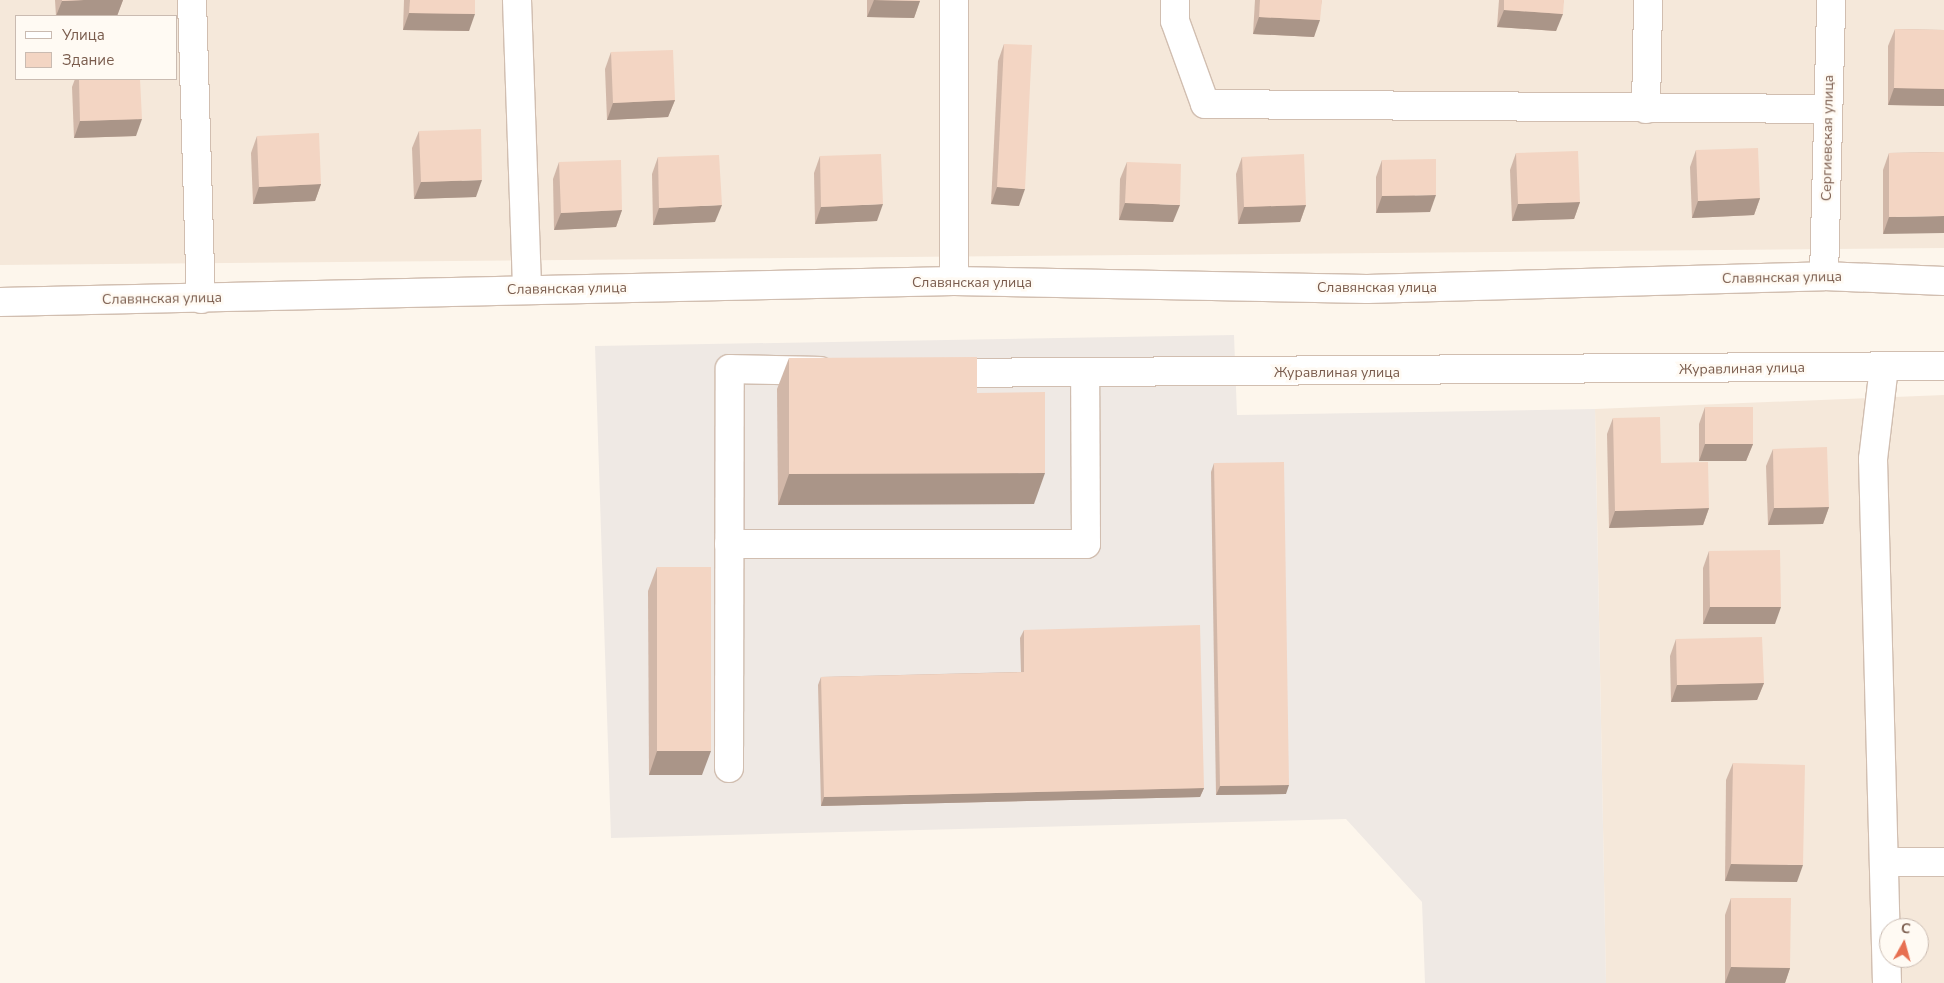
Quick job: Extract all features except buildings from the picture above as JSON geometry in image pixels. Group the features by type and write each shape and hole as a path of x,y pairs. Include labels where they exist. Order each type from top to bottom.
{"street":[{"path":"192,0 201,299"},
{"path":"517,0 527,290"},
{"path":"954,0 954,281"},
{"path":"1175,0 1175,21 1205,104 1828,109"},
{"path":"1646,109 1648,0"},
{"name":"Сергиевская улица","path":"1824,276 1831,0"},
{"name":"Славянская улица","path":"0,302 954,281 1367,289 1824,276 1944,281"},
{"name":"Журавлиная улица","path":"919,373 1085,375 1944,366"},
{"path":"1884,367 1873,460 1887,983"},
{"path":"729,768 730,369 849,372"},
{"path":"729,544 1086,544 1085,375"},
{"path":"1885,862 1944,862"}],"shaded area":[{"path":"0,0 1944,0 1944,248 0,265"},
{"path":"1234,335 1237,415 1595,409 1606,983 1425,983 1422,902 1346,819 611,838 595,346"},
{"path":"1944,395 1944,983 1606,983 1595,409"}]}
